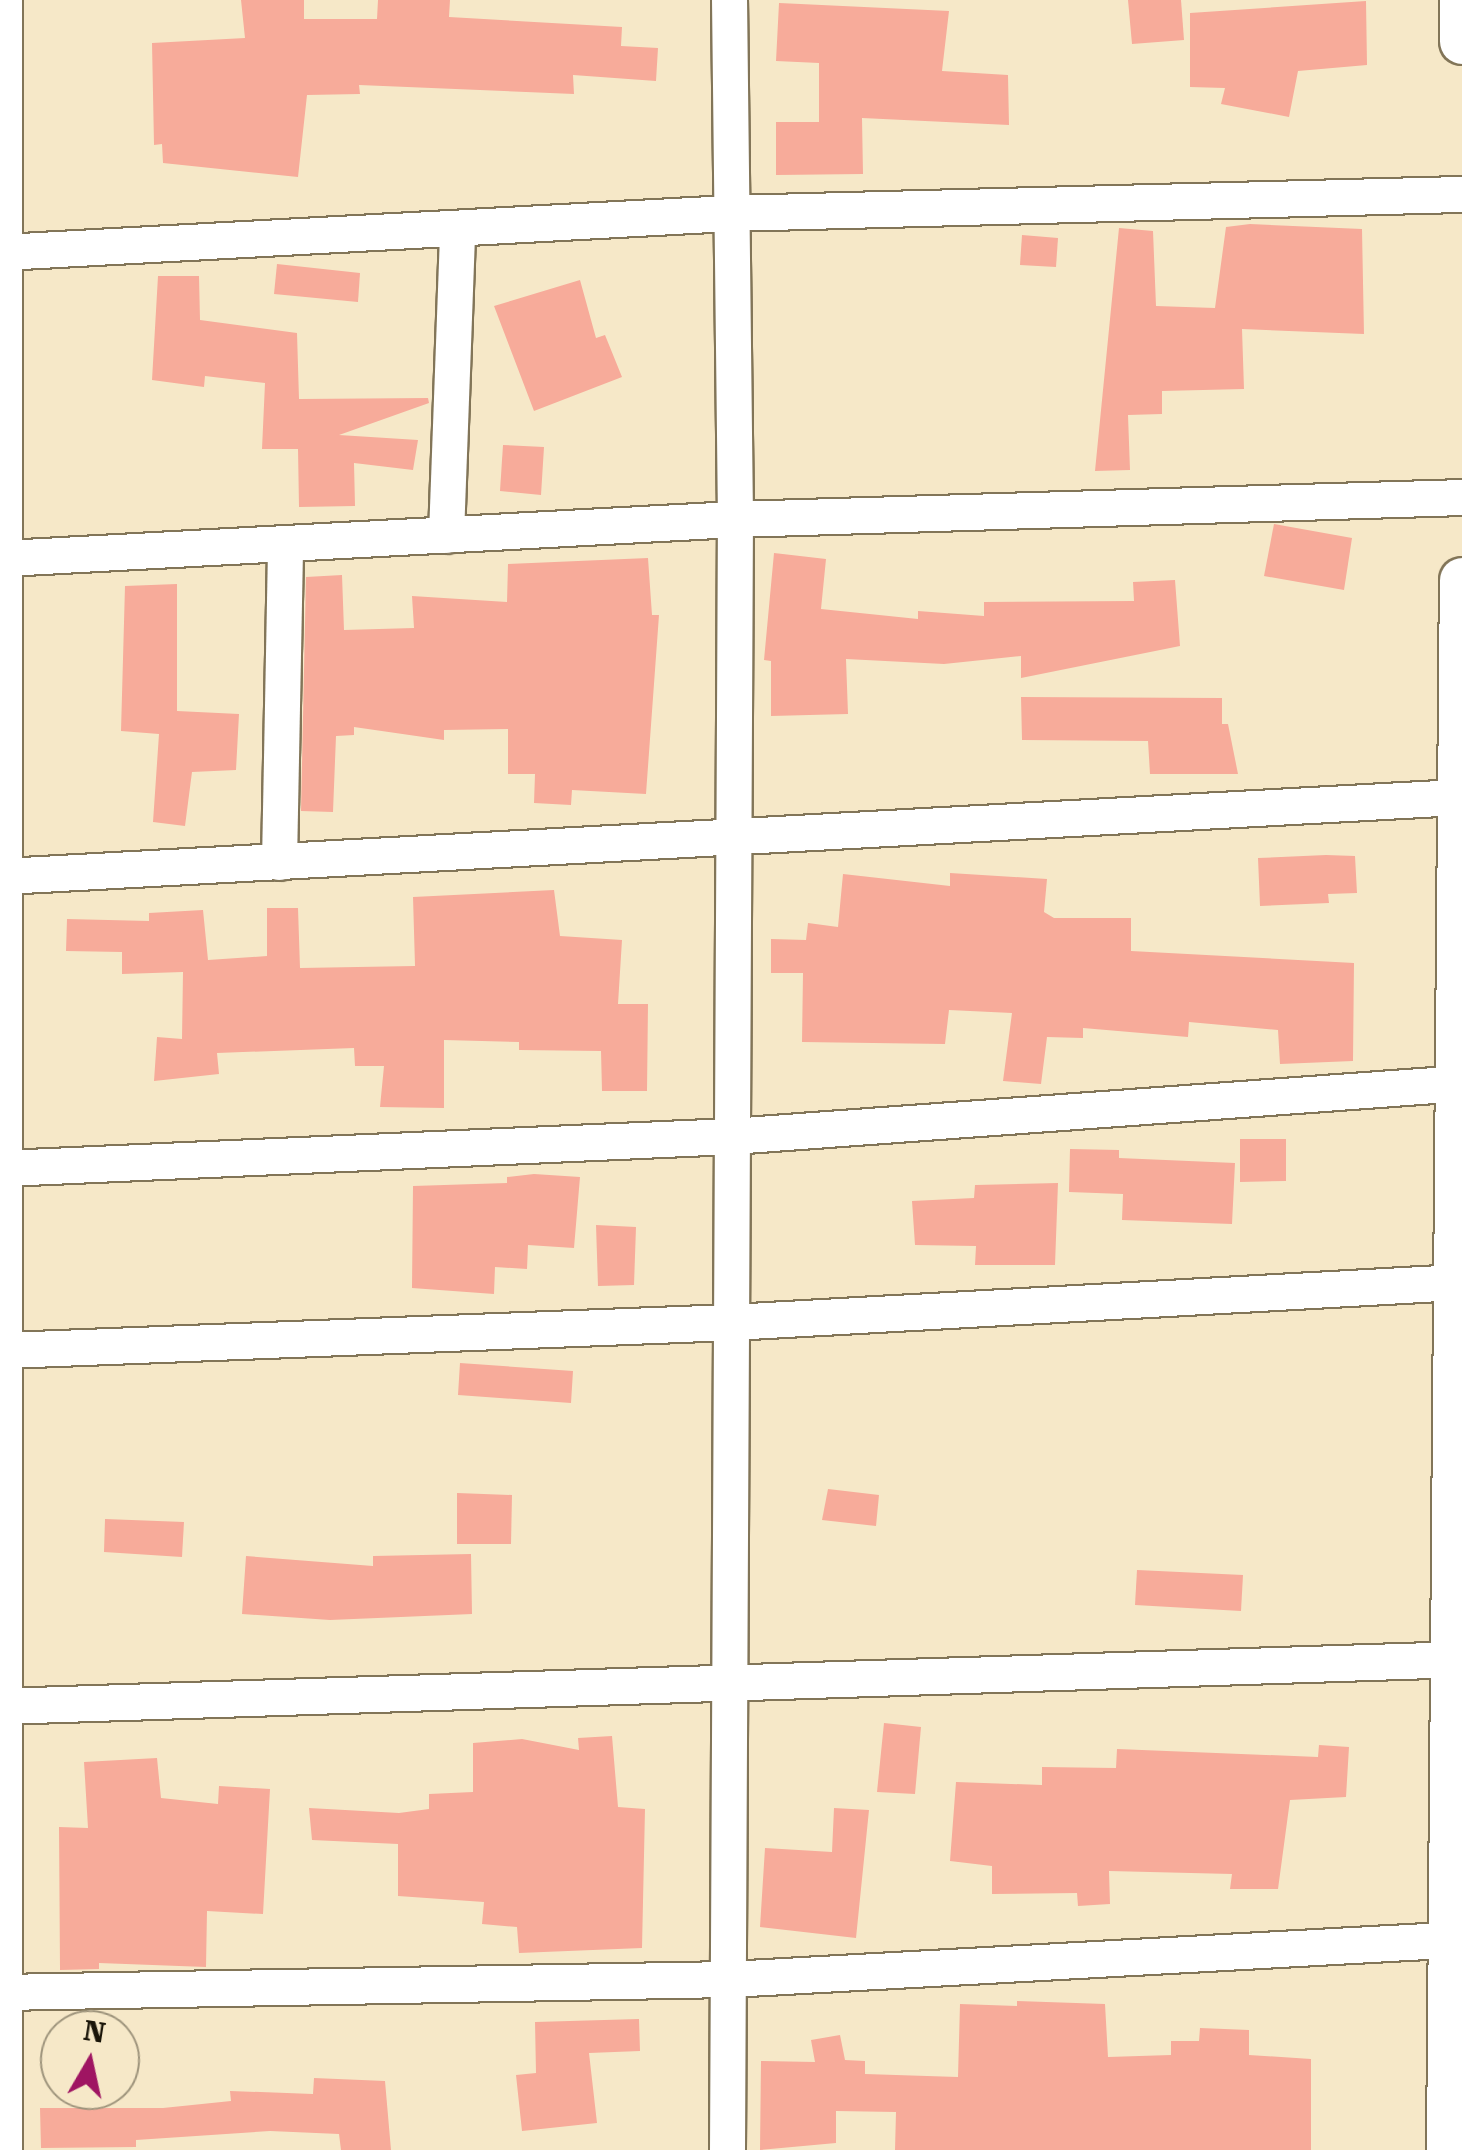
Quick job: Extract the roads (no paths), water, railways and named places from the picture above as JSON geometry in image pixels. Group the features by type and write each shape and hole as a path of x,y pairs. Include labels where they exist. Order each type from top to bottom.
{"street":[{"path":"4,0 4,2150"},
{"path":"727,2150 734,519 729,0"},
{"path":"1462,0 1462,41"},
{"path":"2,252 730,213 1462,194"},
{"path":"446,535 458,228"},
{"path":"5,558 734,519 1462,497"},
{"path":"280,862 285,543"},
{"path":"1449,2150 1457,1939 1462,580"},
{"path":"4,876 731,841 1461,826"},
{"path":"4,1168 731,1136 1460,1083"},
{"path":"6,1350 731,1322 1458,1282"},
{"path":"2,1706 1458,1659"},
{"path":"1,1992 729,1978 1457,1939"}]}
